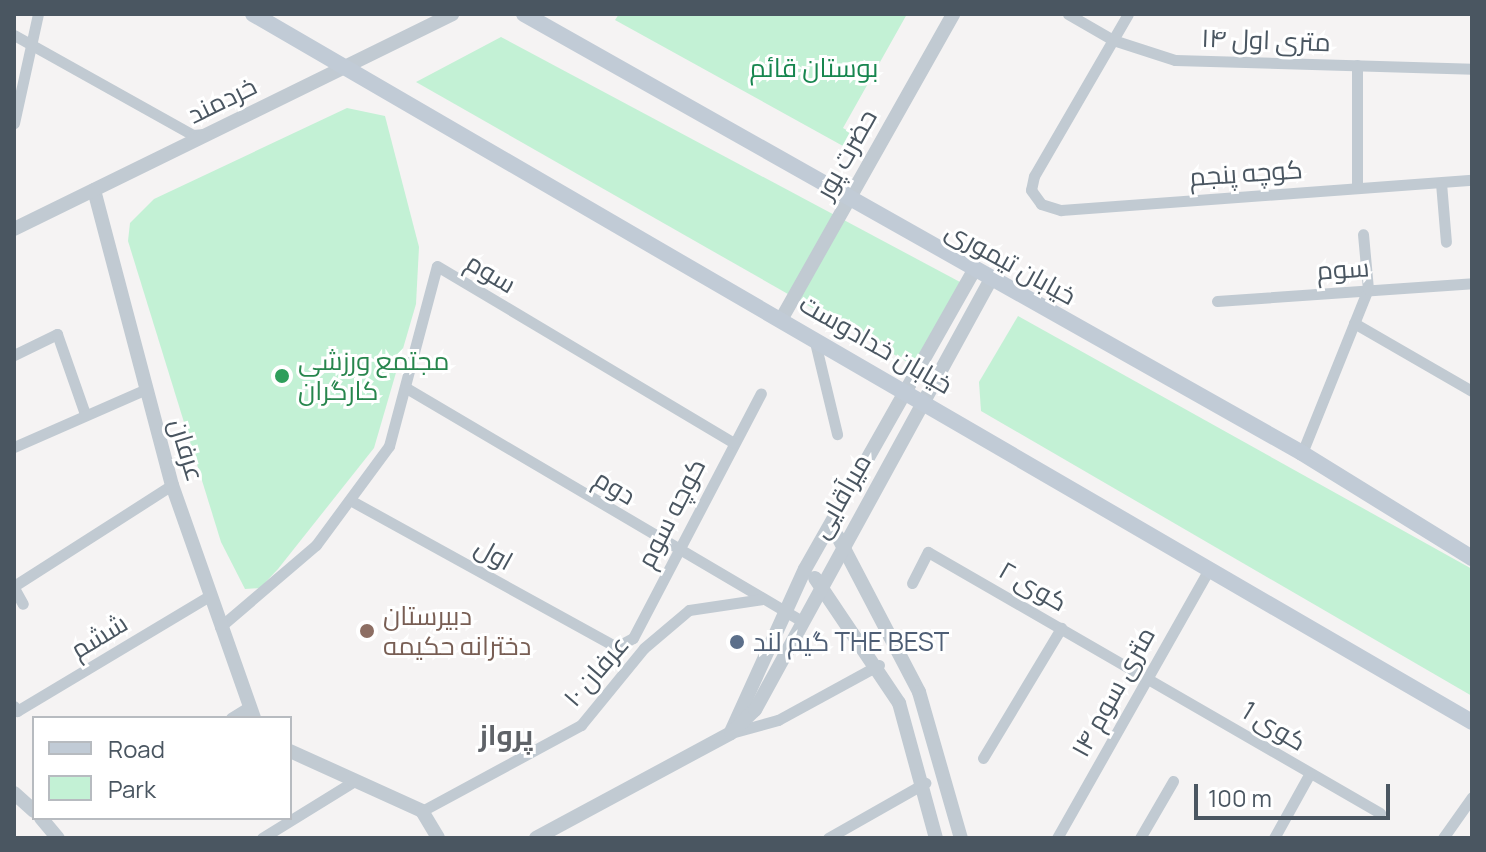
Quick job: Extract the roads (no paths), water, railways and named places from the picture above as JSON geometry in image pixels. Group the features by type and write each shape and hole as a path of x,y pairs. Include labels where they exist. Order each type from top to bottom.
{"main road":[{"name":"خیابان خدادوست","path":"253,14 911,391 1472,722"},
{"name":"خیابان تیموری","path":"524,14 1302,453 1472,558"}],"street":[{"path":"14,123 38,14"},
{"name":"خردمند","path":"14,229 452,14"},
{"name":"حضرت پور","path":"782,318 953,14"},
{"name":"۱۴ متری اول","path":"1068,14 1113,40 1175,60 1472,69"},
{"path":"1113,40 1128,14"},
{"path":"14,35 32,39 193,135 208,133"},
{"name":"کوچه پنجم","path":"1113,40 1031,190 1041,204 1061,210 1472,180"},
{"path":"1357,65 1357,188"},
{"path":"1441,183 1446,242"},
{"name":"عرفان","path":"94,190 144,390 172,485 251,713"},
{"path":"1302,453 1368,289 1363,234"},
{"name":"سوم","path":"220,627 316,545 389,446 408,389 437,266 732,442"},
{"name":"میرآقایی","path":"731,733 805,569 911,391 974,270"},
{"name":"میرآقایی","path":"536,838 731,733 755,710 819,581 926,400 991,279"},
{"name":"سوم","path":"1217,301 1472,283"},
{"path":"1354,323 1472,391"},
{"path":"14,355 57,334 84,411"},
{"path":"814,335 837,434"},
{"name":"دوم","path":"408,389 800,620"},
{"path":"14,447 84,411 144,390"},
{"name":"کوچه سوم","path":"616,647 633,638 732,442 761,393"},
{"path":"23,604 14,587 172,485"},
{"name":"اول","path":"350,500 616,647"},
{"path":"829,529 843,540 919,692 961,838"},
{"name":"کوی ۲","path":"912,583 928,552 1146,676"},
{"path":"805,569 819,581 879,665 925,783 936,838"},
{"name":"۱۴ متری سوم","path":"1057,838 1209,569"},
{"name":"ششم","path":"14,706 17,711 209,596"},
{"name":"عرفان ۱۰","path":"422,811 581,725 644,648 689,610 764,599"},
{"path":"983,758 1061,628"},
{"path":"731,733 778,720 879,665"},
{"name":"کوی 1","path":"1146,676 1380,813"},
{"path":"292,752 422,811 438,838"},
{"path":"1274,838 1310,773"},
{"path":"292,819 356,780"},
{"path":"1140,838 1173,781"},
{"path":"828,838 925,783"},
{"path":"14,793 32,809"},
{"path":"1443,838 1472,797"},
{"path":"43,820 58,838"},
{"path":"262,838 291,820"}],"place":[{"name":"مجتمع ورزشی کارگران","path":"282,376"},
{"name":"دبیرستان دخترانه حکیمه","path":"367,631"},
{"name":"گیم لند THE BEST","path":"737,642"}],"district":[{"name":"پرواز","path":"506,734"}],"park label":[{"name":"بوستان قائم","path":"814,68"}]}
